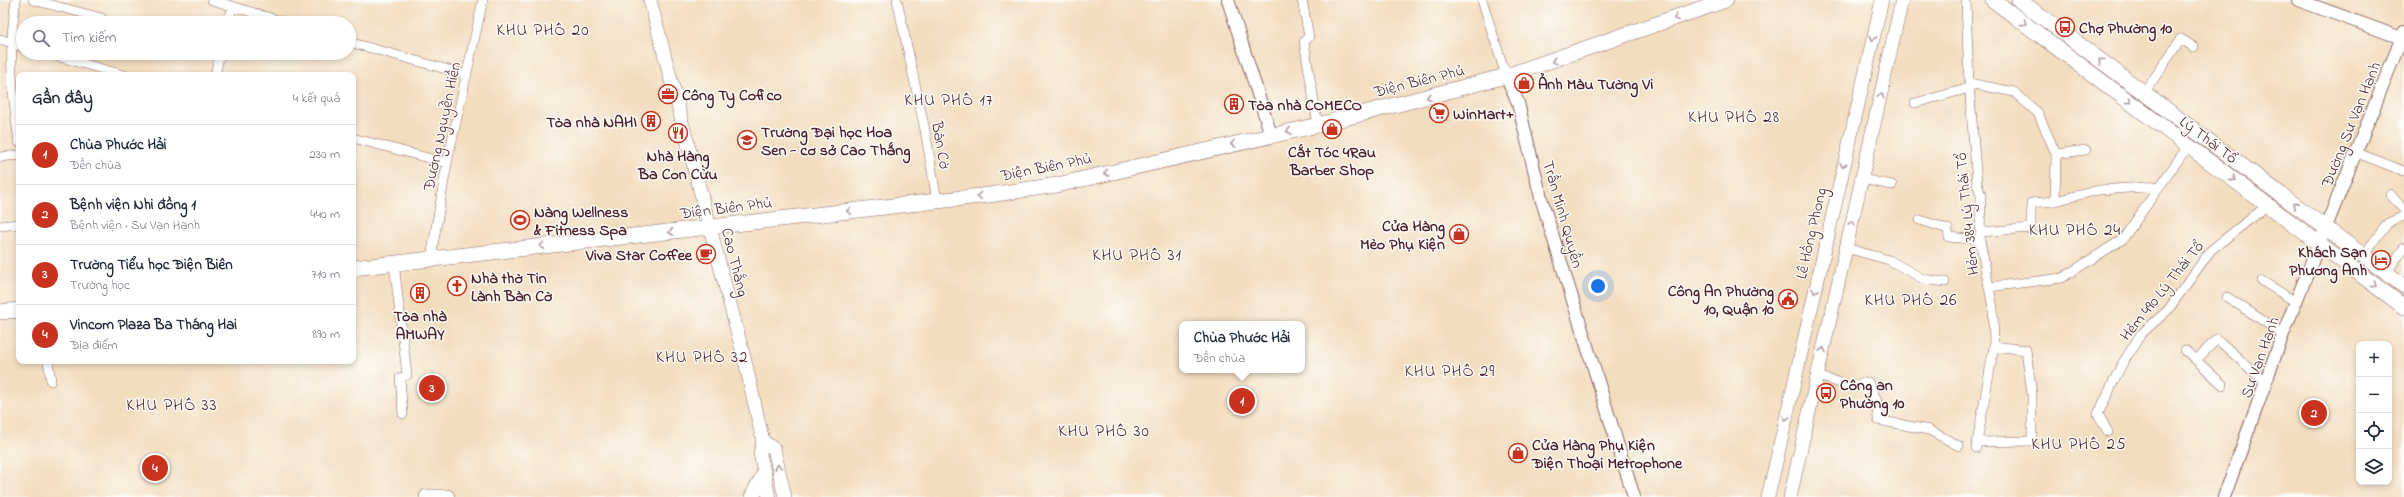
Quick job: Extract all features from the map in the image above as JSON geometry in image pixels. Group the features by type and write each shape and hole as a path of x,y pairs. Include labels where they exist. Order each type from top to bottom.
{"main road":[{"name":"Cao Thắng","path":"650,0 710,227 763,440 760,453 769,497"},
{"name":"Điện Biên Phủ","path":"356,268 936,201 1057,184 1318,125 1506,76 1726,0"},
{"name":"Lê Hồng Phong","path":"1768,497 1882,0"},
{"path":"1790,497 1902,0"},
{"name":"Lý Thái Tổ","path":"1993,0 2404,307"},
{"name":"Lý Thái Tổ","path":"2019,0 2404,286"},
{"path":"0,312 16,310"},
{"name":"Cao Thắng","path":"763,440 774,449 786,497"},
{"path":"752,497 764,474"},
{"path":"427,497 447,497"}],"street":[{"path":"16,0 10,42 12,89 16,119"},
{"path":"33,0 94,16"},
{"path":"212,0 265,16"},
{"name":"Đường Nguyễn Hiền","path":"431,258 447,163 483,0"},
{"name":"Bàn Cờ","path":"897,0 925,130 936,201"},
{"path":"1228,0 1271,135"},
{"path":"1302,0 1309,37 1304,42 1307,71 1318,125"},
{"path":"1482,0 1506,76"},
{"name":"Hẻm 384 Lý Thái Tổ","path":"1966,0 1969,86 1977,184 1980,195 1980,236 1993,308 1994,346 1977,445 2032,441 2032,394 2026,350 1994,346"},
{"path":"2298,0 2317,3 2403,36"},
{"path":"230,16 233,6"},
{"name":"Đường Sư Vạn Hạnh","path":"2326,228 2403,36"},
{"path":"0,39 16,44"},
{"path":"2144,93 2181,39 2194,48"},
{"path":"356,44 467,75"},
{"path":"70,60 113,72"},
{"path":"216,72 218,60"},
{"name":"Trần Minh Quyền","path":"1506,76 1518,103 1549,222 1634,497"},
{"path":"1915,103 1969,86 2014,92 2038,113 2056,154 2055,201"},
{"path":"356,139 447,163"},
{"path":"1989,287 2062,278 2123,239 2188,146"},
{"path":"2056,154 2086,150"},
{"path":"2357,152 2404,171"},
{"path":"0,157 16,155"},
{"path":"1862,179 1892,185"},
{"path":"1920,220 1948,229 1949,237 1980,236 2031,228 2031,203 2055,201 2099,190 2160,186"},
{"path":"2390,194 2404,210"},
{"name":"Hẻm 490 Lý Thái Tổ","path":"2108,432 2098,414 2122,366 2141,334 2168,310 2211,250 2268,205"},
{"path":"2363,256 2388,223 2404,216"},
{"path":"0,226 16,224"},
{"name":"Sư Vạn Hạnh","path":"2224,497 2267,384 2283,334 2326,228"},
{"path":"1846,248 1889,260 1923,279 1945,282"},
{"path":"2386,273 2404,248"},
{"path":"394,263 407,375 400,378 403,414"},
{"path":"2262,281 2296,302"},
{"path":"2227,297 2283,334"},
{"path":"2196,360 2217,339 2267,384"},
{"path":"2185,350 2222,385"},
{"path":"48,364 51,381"},
{"path":"1817,376 1851,386 1868,382 1877,401 1878,420 1929,430 1959,446"}],"place":[{"name":"Chợ Phường 10","path":"2065,27"},
{"name":"Ảnh Màu Tường Vi","path":"1524,83"},
{"name":"Công Ty Cofico","path":"668,94"},
{"name":"Tòa nhà COMECO","path":"1234,104"},
{"name":"WinMart+","path":"1439,113"},
{"name":"Tòa nhà NAHI","path":"651,121"},
{"name":"Cắt Tóc 4Rau Barber Shop","path":"1332,129"},
{"name":"Nhà Hàng Ba Con Cừu","path":"678,133"},
{"name":"Trường Đại học Hoa Sen - cơ sở Cao Thắng","path":"747,140"},
{"name":"Nàng Wellness & Fitness Spa","path":"520,220"},
{"name":"Cửa Hàng Mèo Phụ Kiện","path":"1459,234"},
{"name":"Viva Star Coffee","path":"706,254"},
{"name":"Khách Sạn Phương Anh","path":"2381,260"},
{"name":"Nhà thờ Tin Lành Bàn Cờ","path":"457,286"},
{"name":"Tòa nhà AMWAY","path":"420,293"},
{"name":"Công An Phường 10, Quận 10","path":"1788,299"},
{"name":"Trường Tiểu học Điện Biên","path":"432,388"},
{"name":"Công an Phường 10","path":"1826,393"},
{"name":"Chùa Phước Hải","path":"1242,401"},
{"name":"Bệnh viện Nhi đồng 1","path":"2314,413"},
{"name":"Cửa Hàng Phụ Kiện Điện Thoại Metrophone","path":"1518,453"},
{"name":"Vincom Plaza Ba Tháng Hai","path":"155,468"}],"district":[{"name":"KHU PHỐ 20","path":"543,29"},
{"name":"KHU PHỐ 17","path":"949,99"},
{"name":"KHU PHỐ 28","path":"1734,116"},
{"name":"KHU PHỐ 24","path":"2075,229"},
{"name":"KHU PHỐ 31","path":"1137,254"},
{"name":"KHU PHỐ 26","path":"1911,299"},
{"name":"KHU PHỐ 32","path":"702,356"},
{"name":"KHU PHỐ 29","path":"1450,370"},
{"name":"KHU PHỐ 33","path":"172,404"},
{"name":"KHU PHỐ 30","path":"1104,430"},
{"name":"KHU PHỐ 25","path":"2079,443"}]}
